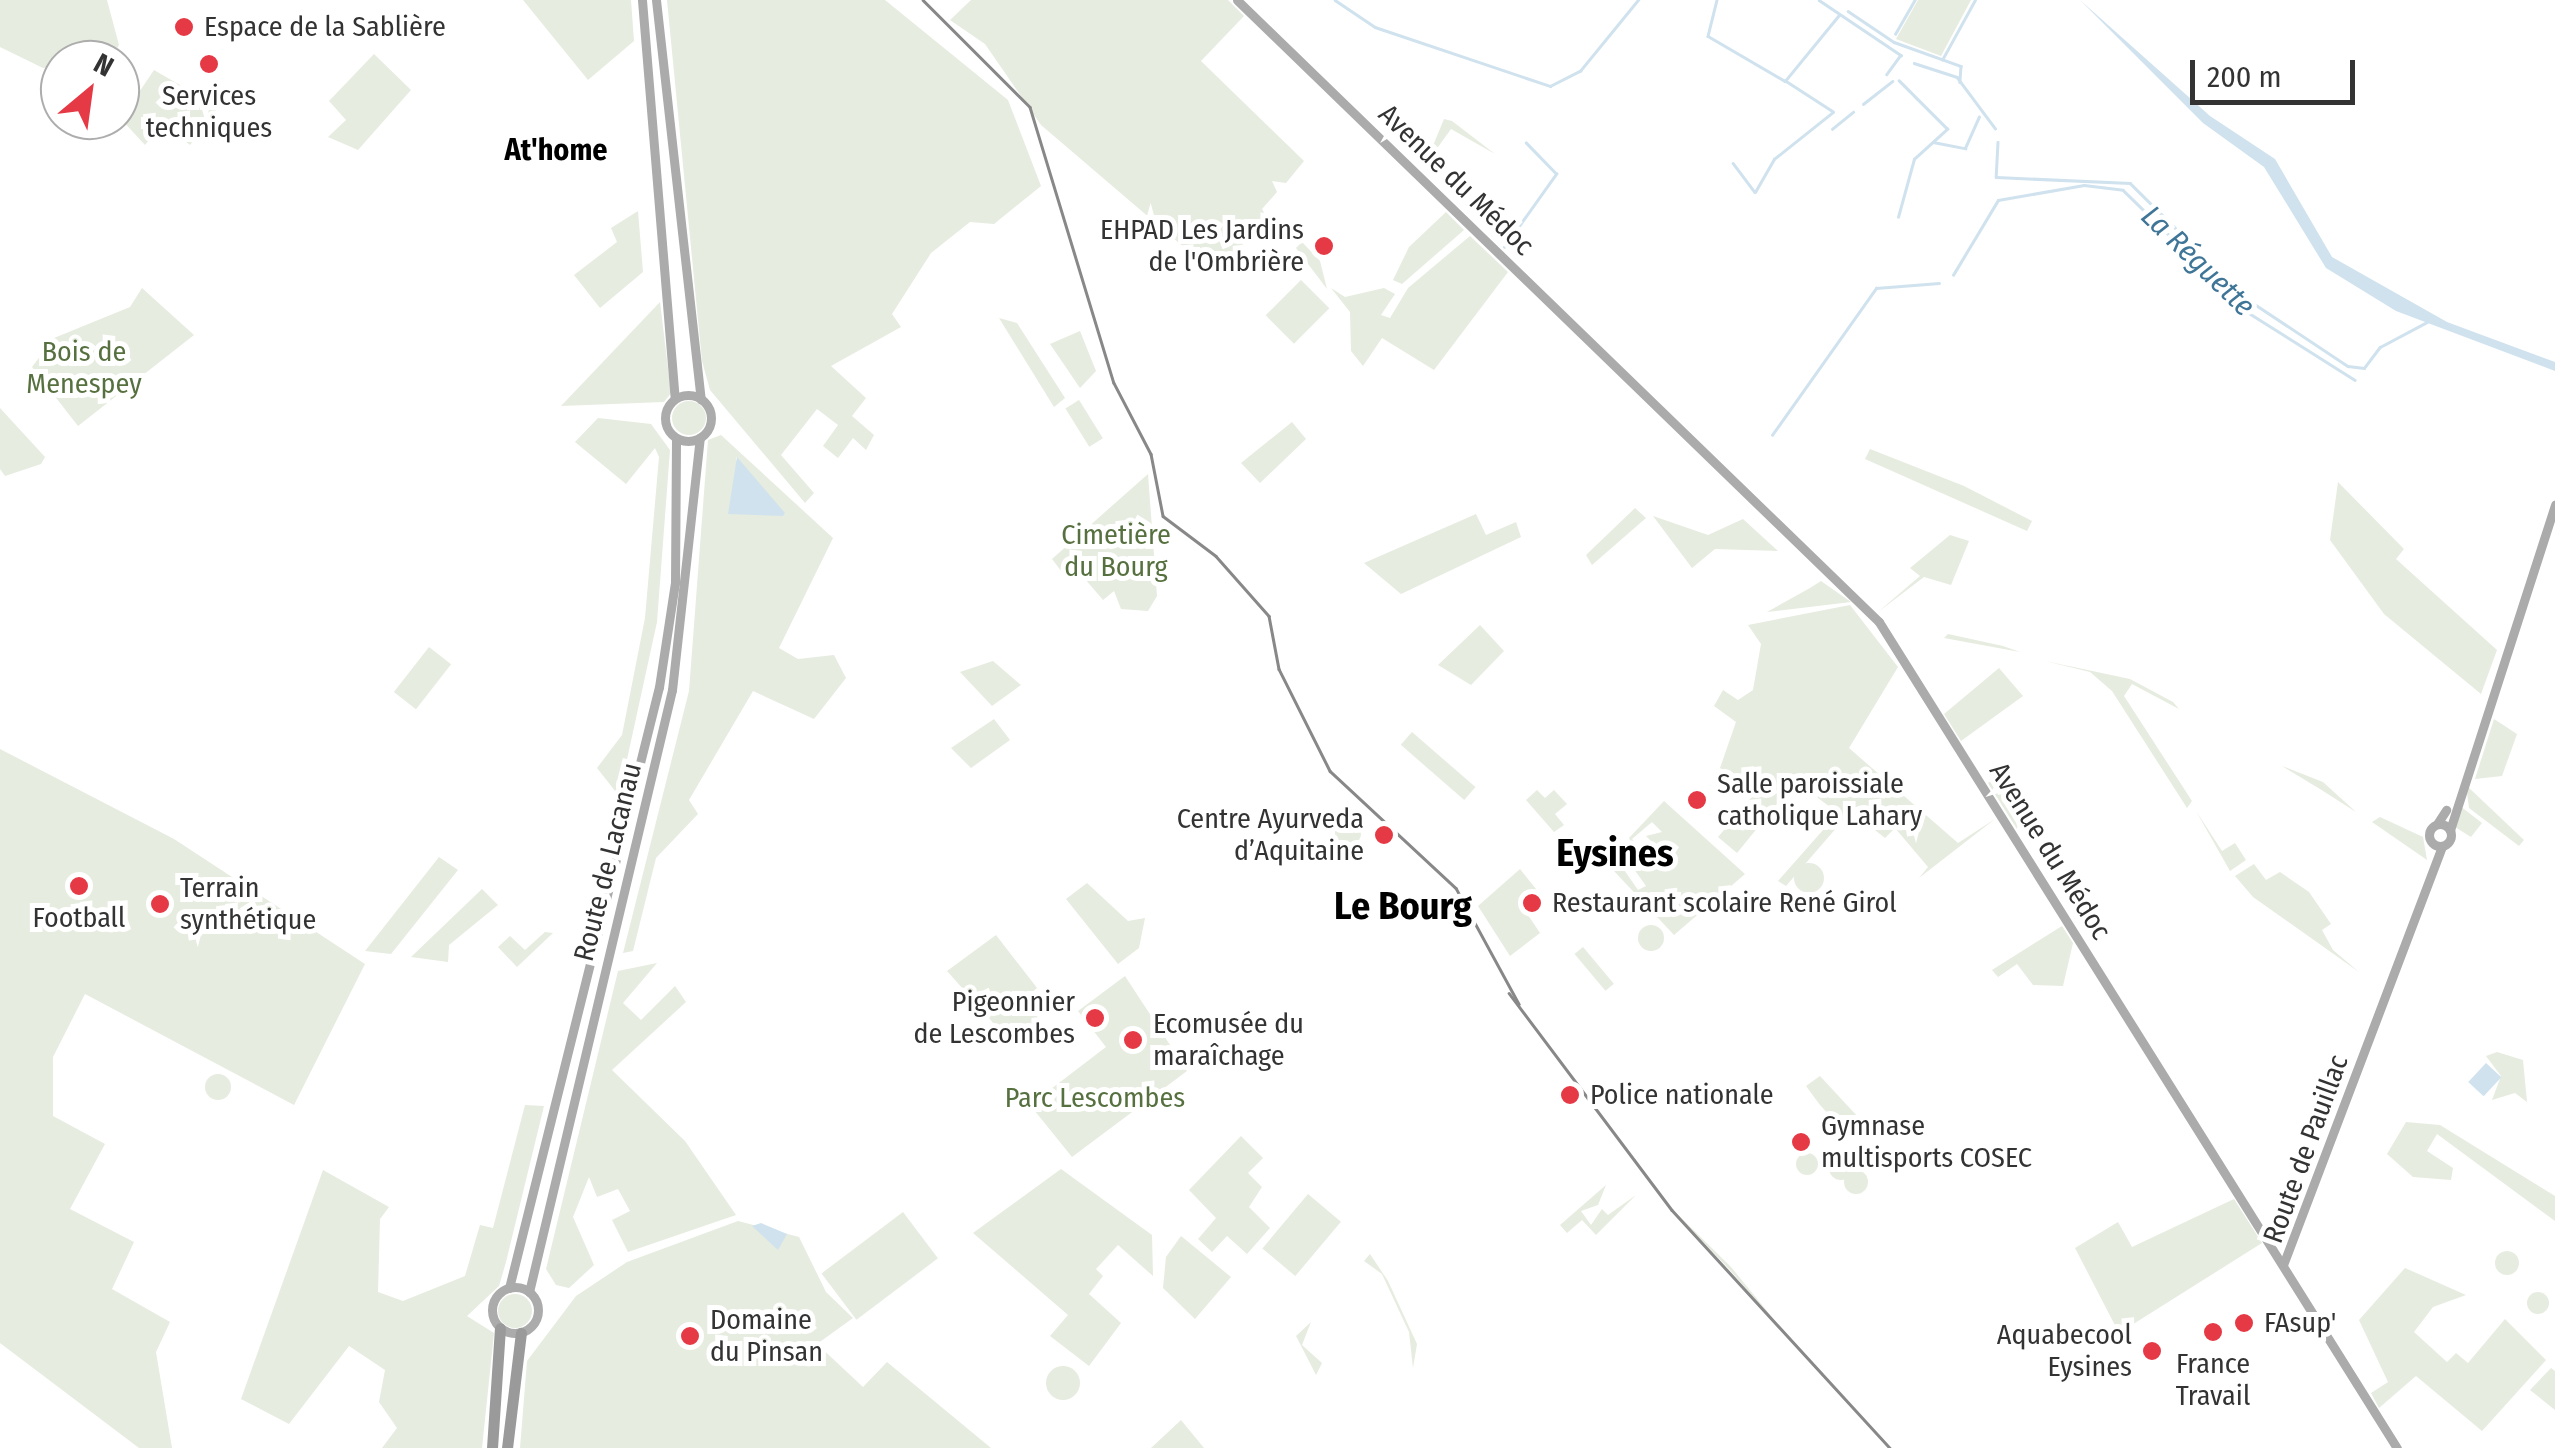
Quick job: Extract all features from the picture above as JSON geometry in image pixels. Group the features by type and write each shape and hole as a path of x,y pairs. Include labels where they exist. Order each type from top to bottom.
{"highway":[{"path":"492,1448 500,1328"},
{"path":"507,1448 522,1332"}],"main road":[{"path":"642,0 675,399 665,420 676,438 700,438 711,416 701,399 656,0"},
{"name":"Avenue du Médoc","path":"1237,0 1879,622 2287,1262 2297,1289 2398,1448"},
{"path":"675,399 701,399"},
{"name":"Route de Lacanau","path":"500,1328 492,1306 509,1288 662,669 682,473 676,438"},
{"name":"Route de Lacanau","path":"522,1332 538,1315 528,1292 672,690 700,438"},
{"path":"2478,723 2450,830 2437,824 2478,723 2555,505"},
{"name":"Route de Pauillac","path":"2368,1046 2437,824"},
{"name":"Route de Pauillac","path":"2287,1262 2450,830"},
{"path":"2430,840 2442,846"},
{"path":"509,1288 528,1292"},
{"path":"500,1328 522,1332"}],"green space":[{"path":"0,0 107,0 118,40 40,40 40,67 0,47"},
{"path":"523,0 631,0 634,41 588,80"},
{"path":"667,0 885,0 1008,100 1041,186 994,224 970,222 931,253 892,314 901,327 831,366 866,398 852,416 874,435 866,450 853,438 838,458 823,446 838,425 817,409 781,455 814,493 805,503 710,390 702,361"},
{"path":"971,0 1228,0 1244,16 1201,61 1304,161 1286,183 1272,181 1277,192 1262,209 1281,244 1255,233 1213,272 1041,125 985,44 950,20"},
{"path":"1918,0 1971,0 1941,56 1896,39"},
{"path":"374,54 411,90 358,150 328,137 346,120 329,101"},
{"path":"154,70 218,107 190,145 162,123 145,145 140,140 140,91"},
{"path":"1444,119 1495,154 1451,129 1425,165"},
{"path":"638,211 643,272 600,308 574,275 617,242 611,228"},
{"path":"1446,212 1464,230 1402,284 1393,280 1409,247"},
{"path":"1470,236 1508,272 1434,370 1382,338 1363,366 1351,351 1350,312 1331,288 1345,297 1384,288 1395,294 1381,315 1390,318 1408,288"},
{"path":"1302,242 1320,261 1327,289 1296,248"},
{"path":"1301,280 1329,308 1294,344 1266,315"},
{"name":"Bois de Menespey","path":"142,288 194,335 78,426 32,367 54,338 130,307"},
{"path":"660,302 671,393 664,402 561,406"},
{"path":"999,318 1017,323 1065,398 1054,407"},
{"path":"1080,331 1096,371 1080,388 1050,344"},
{"path":"1079,400 1103,438 1089,447 1065,408"},
{"path":"689,401 701,406 706,418 701,430 689,435 677,430 672,418 677,406"},
{"path":"0,408 45,457 41,464 5,476 0,469"},
{"path":"598,418 651,424 670,450 657,622 619,796 597,768 622,735 645,618 659,457 655,448 626,484 575,442"},
{"path":"1292,422 1306,439 1260,483 1241,463"},
{"path":"721,435 833,538 779,648 798,659 834,655 846,678 814,719 753,691 689,800 698,814 656,858 633,951 623,953 689,691 708,440","holes":["736,457 784,514 744,508"]},
{"path":"1870,449 1964,486 2032,521 2027,531 1865,459"},
{"name":"Cimetière du Bourg","path":"1148,474 1157,596 1148,611 1121,609 1114,591 1103,600 1079,572 1068,580 1052,559"},
{"path":"2338,482 2404,549 2396,559 2497,650 2481,694 2384,614 2330,540"},
{"path":"1635,508 1646,518 1592,565 1586,555"},
{"path":"1476,514 1486,535 1516,522 1521,537 1401,594 1364,563"},
{"path":"1653,516 1708,535 1743,519 1778,551 1715,549 1692,568"},
{"path":"1950,535 1969,541 1951,585 1924,577 1878,612 1920,576 1910,568"},
{"path":"1821,581 1851,602 1767,612 1810,588"},
{"path":"1850,605 1898,667 1849,748 1958,843 1995,819 1919,878 1928,867 1895,828 1885,838 1851,811 1786,886 1778,881 1838,813 1806,789 1781,799 1737,853 1718,837 1756,792 1720,768 1736,722 1714,706 1723,690 1738,700 1753,690 1761,644 1748,625"},
{"path":"1480,625 1504,651 1471,685 1438,665"},
{"path":"1948,634 2003,646 2020,652 1944,638"},
{"path":"429,647 451,664 416,709 394,692"},
{"path":"993,661 1021,685 992,706 960,672"},
{"path":"2045,661 2130,679 2173,702 2179,709 2132,684 2124,696 2192,801 2187,808 2112,691 2090,672"},
{"path":"1999,668 2023,696 1961,741 1944,714"},
{"path":"994,719 1010,740 971,768 951,748"},
{"path":"2494,719 2517,734 2502,776 2475,779"},
{"path":"1412,732 1475,787 1464,800 1401,745"},
{"path":"0,749 174,839 365,964 294,1105 85,994 53,1057 53,1116 105,1144 70,1209 134,1242 112,1289 170,1322 156,1352 172,1448 139,1448 0,1343"},
{"path":"2282,766 2323,782 2356,812 2320,789"},
{"path":"1997,776 2019,804 2017,829 1988,783"},
{"path":"2466,785 2524,840 2519,846 2469,808"},
{"path":"1537,790 1545,798 1554,790 1567,804 1555,814 1564,825 1554,832 1526,800"},
{"path":"1664,801 1745,874 1674,935 1614,871 1622,867 1638,890 1646,886 1629,862 1638,854 1629,838","holes":["1652,822 1662,832 1646,836 1653,843 1644,851 1632,839"]},
{"path":"2460,806 2482,823 2471,837 2455,827"},
{"path":"2196,811 2222,851 2235,843 2246,860 2230,871"},
{"path":"2380,817 2423,837 2427,860 2372,822"},
{"path":"1348,820 1357,824 1361,833 1357,842 1348,846 1339,842 1335,833 1339,824"},
{"path":"439,857 458,870 391,954 365,951"},
{"path":"1809,863 1823,872 1824,878 1815,892 1809,893 1795,884 1794,878 1803,864"},
{"path":"2254,864 2266,880 2280,872 2309,892 2331,924 2322,930 2333,950 2359,972 2253,897 2235,876"},
{"path":"1520,869 1536,889 1520,903 1540,933 1510,956 1478,906"},
{"path":"1087,883 1128,921 1145,918 1139,948 1118,964 1066,899"},
{"path":"482,889 498,905 449,945 448,962 411,957"},
{"path":"1651,925 1660,929 1664,938 1660,947 1651,951 1642,947 1638,938 1642,929"},
{"path":"2062,926 2073,943 2063,986 2033,985 2017,964 1998,977 1992,970"},
{"path":"545,932 553,933 517,967 498,947 510,936 525,950"},
{"path":"996,935 1037,988 1023,1000 1042,1022 1012,1044 947,971"},
{"path":"1583,947 1614,984 1605,991 1575,954"},
{"path":"657,963 623,1003 641,1020 675,986 686,1002 612,1070 685,1141 736,1215 628,1252 612,1220 630,1211 618,1189 597,1197 589,1177 573,1217 594,1265 569,1288 556,1285 546,1269 618,971"},
{"name":"Parc Lescombes","path":"1125,976 1187,1071 1072,1157 1030,1105 1106,1047 1078,1011"},
{"path":"2497,1052 2523,1060 2527,1102 2515,1093 2492,1100 2501,1076 2486,1056"},
{"path":"218,1074 227,1078 231,1087 227,1096 218,1100 209,1096 205,1087 209,1078"},
{"path":"1820,1076 1858,1117 1856,1124 1841,1128 1820,1105 1806,1086"},
{"path":"525,1105 544,1106 506,1262 499,1286 467,1316 494,1333 482,1448 382,1448 397,1428 379,1402 385,1370 349,1346 289,1424 241,1399 323,1170 389,1207 380,1219 378,1292 403,1301 465,1276 480,1225 493,1228"},
{"path":"2406,1122 2440,1125 2555,1196 2555,1221 2437,1134 2427,1151 2453,1168 2451,1180 2413,1177 2387,1154"},
{"path":"1241,1136 1263,1158 1248,1173 1262,1187 1249,1207 1270,1228 1247,1254 1227,1236 1212,1252 1198,1239 1216,1218 1189,1190"},
{"path":"1807,1153 1815,1156 1815,1172 1807,1175 1799,1172 1796,1164 1799,1156"},
{"path":"1841,1156 1850,1159 1850,1177 1841,1180 1832,1177 1829,1168 1832,1159"},
{"path":"1061,1169 1152,1235 1153,1276 1118,1245 1096,1269 1103,1276 1089,1294 1121,1323 1089,1366 1050,1336 1068,1315 973,1233"},
{"path":"1856,1170 1868,1182 1856,1194 1844,1182"},
{"path":"1606,1185 1598,1205 1581,1211 1591,1225 1602,1209 1608,1215 1636,1195 1596,1235 1582,1220 1567,1233 1560,1225"},
{"path":"1308,1194 1341,1222 1295,1276 1262,1248"},
{"path":"1661,1198 1731,1267 1794,1344 1729,1269"},
{"path":"2234,1199 2262,1243 2119,1333 2075,1248 2118,1222 2132,1247"},
{"path":"903,1212 938,1258 856,1320 822,1273"},
{"name":"Domaine du Pinsan","path":"738,1221 799,1237 826,1292 853,1318 817,1344 863,1387 887,1362 991,1448 520,1448 527,1361 576,1296 627,1262"},
{"path":"1181,1236 1231,1277 1195,1319 1163,1288 1166,1257"},
{"path":"2507,1251 2516,1254 2516,1272 2507,1275 2498,1272 2495,1263 2498,1254"},
{"path":"1370,1254 1388,1281 1417,1344 1413,1368 1409,1332 1382,1274 1364,1261"},
{"path":"2405,1268 2466,1295 2433,1307 2414,1332 2447,1362 2456,1353 2468,1363 2505,1319 2546,1360 2482,1431 2416,1376 2379,1408 2371,1393 2388,1382 2359,1320"},
{"path":"2534,1292 2542,1292 2549,1303 2542,1314 2534,1314 2527,1307 2527,1299"},
{"path":"515,1294 527,1299 532,1311 527,1323 515,1328 503,1323 498,1311 503,1299"},
{"path":"1311,1322 1302,1345 1322,1363 1316,1375 1296,1336"},
{"path":"1063,1366 1075,1371 1080,1383 1075,1395 1063,1400 1051,1395 1046,1383 1051,1371"},
{"path":"2551,1368 2555,1371 2555,1410 2530,1390"},
{"path":"1181,1420 1204,1448 1151,1448"}],"water":[{"path":"2080,0 2210,116 2275,159 2332,257 2447,322 2555,362 2555,371 2396,311 2326,268 2264,167 2203,123"},
{"path":"737,457 785,513 783,516 728,514"},
{"path":"2486,1063 2501,1077 2484,1096 2468,1082"},
{"path":"761,1223 787,1234 778,1250 752,1226"}],"waterway":[{"path":"1335,0 1375,27 1550,86 1580,71 1638,0"},
{"path":"1717,0 1708,36 1785,81"},
{"path":"1819,0 1901,55 1887,74"},
{"path":"1895,34 1915,0"},
{"path":"1942,60 1975,0"},
{"path":"1848,11 1894,42 1961,66 1960,82"},
{"path":"1733,163 1755,192 1774,159 1833,112 1785,81 1839,15"},
{"path":"1914,63 1957,77 1995,128"},
{"path":"1863,104 1892,81"},
{"path":"1898,217 1914,159 1947,129 1899,81"},
{"path":"1832,129 1853,112"},
{"path":"1933,142 1965,148 1979,117"},
{"path":"1998,142 1996,177 2130,183 2247,299 2348,366 2364,368 2380,347 2427,322"},
{"path":"1504,247 1556,174 1526,143"},
{"name":"La Réguette","path":"1953,275 1998,200 2084,185 2123,190 2249,313 2355,380"},
{"name":"La Réguette","path":"1772,435 1876,288 1939,283"}],"tram line":[{"path":"923,0 1030,107 1114,383 1151,454 1163,516 1216,556 1269,616 1279,669 1330,771 1456,888 1519,1004"},
{"path":"1509,993 1672,1210 1890,1448"}],"place":[{"name":"Espace de la Sablière","path":"184,27"},
{"name":"Services techniques","path":"209,64"},
{"name":"EHPAD Les Jardins de l'Ombrière","path":"1324,246"},
{"name":"Salle paroissiale catholique Lahary","path":"1697,800"},
{"name":"Centre Ayurveda d’Aquitaine","path":"1384,835"},
{"name":"Football","path":"79,886"},
{"name":"Restaurant scolaire René Girol","path":"1532,903"},
{"name":"Terrain synthétique","path":"160,904"},
{"name":"Pigeonnier de Lescombes","path":"1095,1018"},
{"name":"Ecomusée du maraîchage","path":"1133,1040"},
{"name":"Police nationale","path":"1570,1095"},
{"name":"Gymnase multisports COSEC","path":"1801,1142"},
{"name":"FAsup'","path":"2244,1323"},
{"name":"France Travail","path":"2213,1332"},
{"name":"Domaine du Pinsan","path":"690,1336"},
{"name":"Aquabecool Eysines","path":"2152,1351"}],"district":[{"name":"At'home","path":"556,150"},
{"name":"Eysines","path":"1615,854"},
{"name":"Le Bourg","path":"1403,907"}]}
